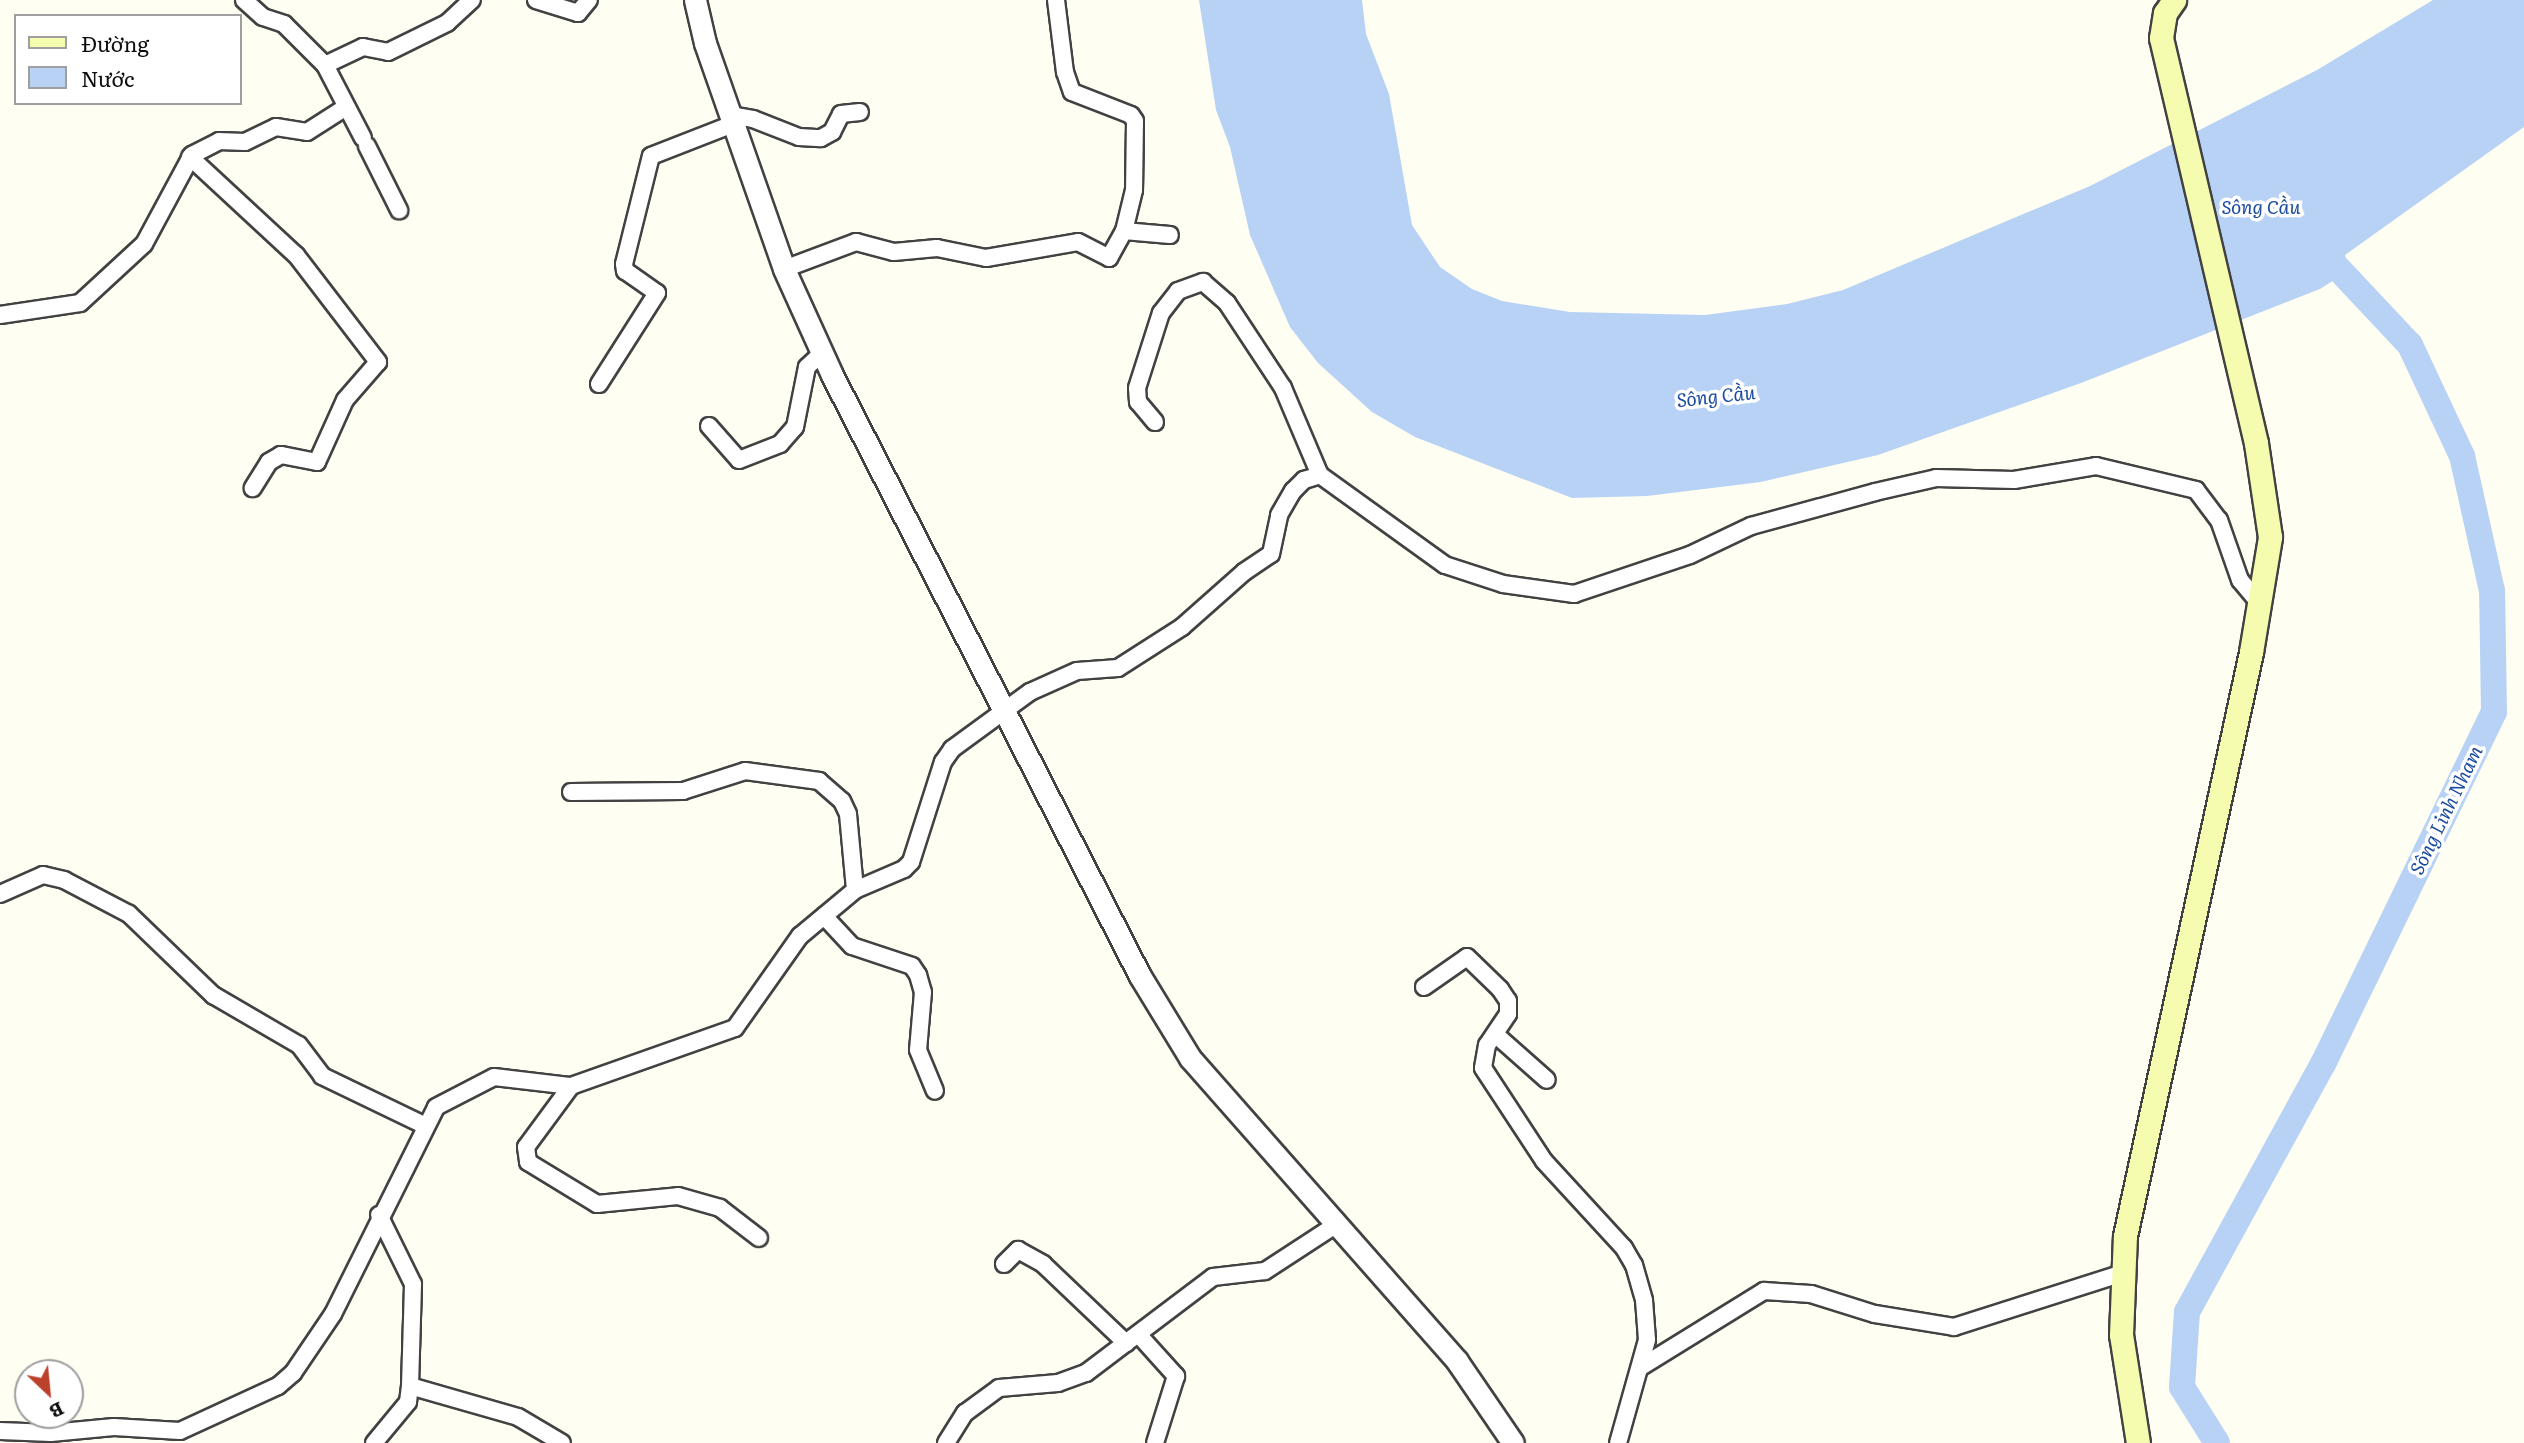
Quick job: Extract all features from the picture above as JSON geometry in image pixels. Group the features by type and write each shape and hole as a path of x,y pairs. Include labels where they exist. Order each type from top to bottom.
{"main road":[{"path":"2138,1443 2121,1335 2120,1274 2260,604 2270,537 2256,443 2236,370 2160,28 2174,0"}],"street":[{"path":"244,0 262,17 284,23 325,65 399,211"},
{"path":"325,65 363,47 388,52 447,23 472,0"},
{"path":"536,0 578,13 589,0"},
{"path":"695,0 731,120 784,269 822,353 1140,976 1180,1043 1457,1361 1513,1443"},
{"path":"784,269 856,242 894,252 937,248 986,258 1079,242 1109,258 1124,231 1133,190 1135,121 1131,115 1073,92 1065,72 1056,0"},
{"path":"0,315 80,303 144,244 190,157 219,141 245,142 276,127 307,132 346,107"},
{"path":"598,384 657,293 625,271 624,264 651,156 731,120 799,137 821,138 832,132 841,114 860,112"},
{"path":"190,157 296,255 378,362 377,368 345,400 317,463 281,455 269,462 253,488"},
{"path":"1124,231 1170,235"},
{"path":"1155,422 1138,402 1137,388 1161,313 1178,291 1203,282 1227,303 1283,388 1320,475 1445,565 1556,595 1574,594 1690,555 1751,526 1897,487 1936,478 2014,480 2096,466 2196,490 2219,520 2240,580 2260,604"},
{"path":"709,426 739,460 780,444 791,434 798,417 807,368 822,353"},
{"path":"0,1431 113,1435 180,1431 278,1386 293,1373 333,1314 424,1125 445,1101 494,1077 570,1086 735,1028 783,955 824,916 855,890 904,869 911,862 943,762 1003,711 1068,674 1118,668 1182,627 1244,572 1271,554 1279,515 1293,491 1304,480 1320,475"},
{"path":"570,792 683,791 745,771 819,781 837,795 848,814 855,890"},
{"path":"0,894 43,875 64,880 129,914 213,995 299,1045 322,1076 424,1125"},
{"path":"824,916 852,946 912,966 918,975 923,992 918,1050 935,1091"},
{"path":"1424,987 1462,960 1471,959 1508,1001 1508,1014 1481,1059 1483,1068 1544,1161 1624,1248 1634,1265 1646,1326 1641,1367 1618,1443"},
{"path":"1495,1034 1547,1080"},
{"path":"570,1086 526,1147 528,1162 597,1204 678,1196 720,1208 759,1238"},
{"path":"373,1443 408,1402 410,1386 412,1284 379,1214"},
{"path":"946,1443 965,1413 999,1388 1070,1381 1213,1277 1265,1271 1337,1224"},
{"path":"1004,1264 1018,1250 1043,1264 1176,1376 1155,1443"},
{"path":"1641,1367 1765,1291 1811,1294 1875,1314 1954,1327 2120,1274"},
{"path":"410,1386 518,1417 562,1443"}],"water":[{"name":"Sông Cầu","path":"1199,0 1362,0 1366,34 1389,94 1412,225 1440,267 1472,289 1502,301 1570,312 1705,315 1787,304 1843,290 2090,186 2317,70 2433,0 2524,0 2524,127 2345,255 2348,271 2320,289 2081,383 1878,455 1761,482 1647,496 1572,498 1415,437 1372,412 1318,363 1290,327 1250,235 1230,147 1216,110"}],"waterway":[{"name":"Sông Linh Nham","path":"2217,1443 2182,1387 2187,1312 2323,1064 2494,712 2492,591 2462,456 2410,345 2319,248"}]}
